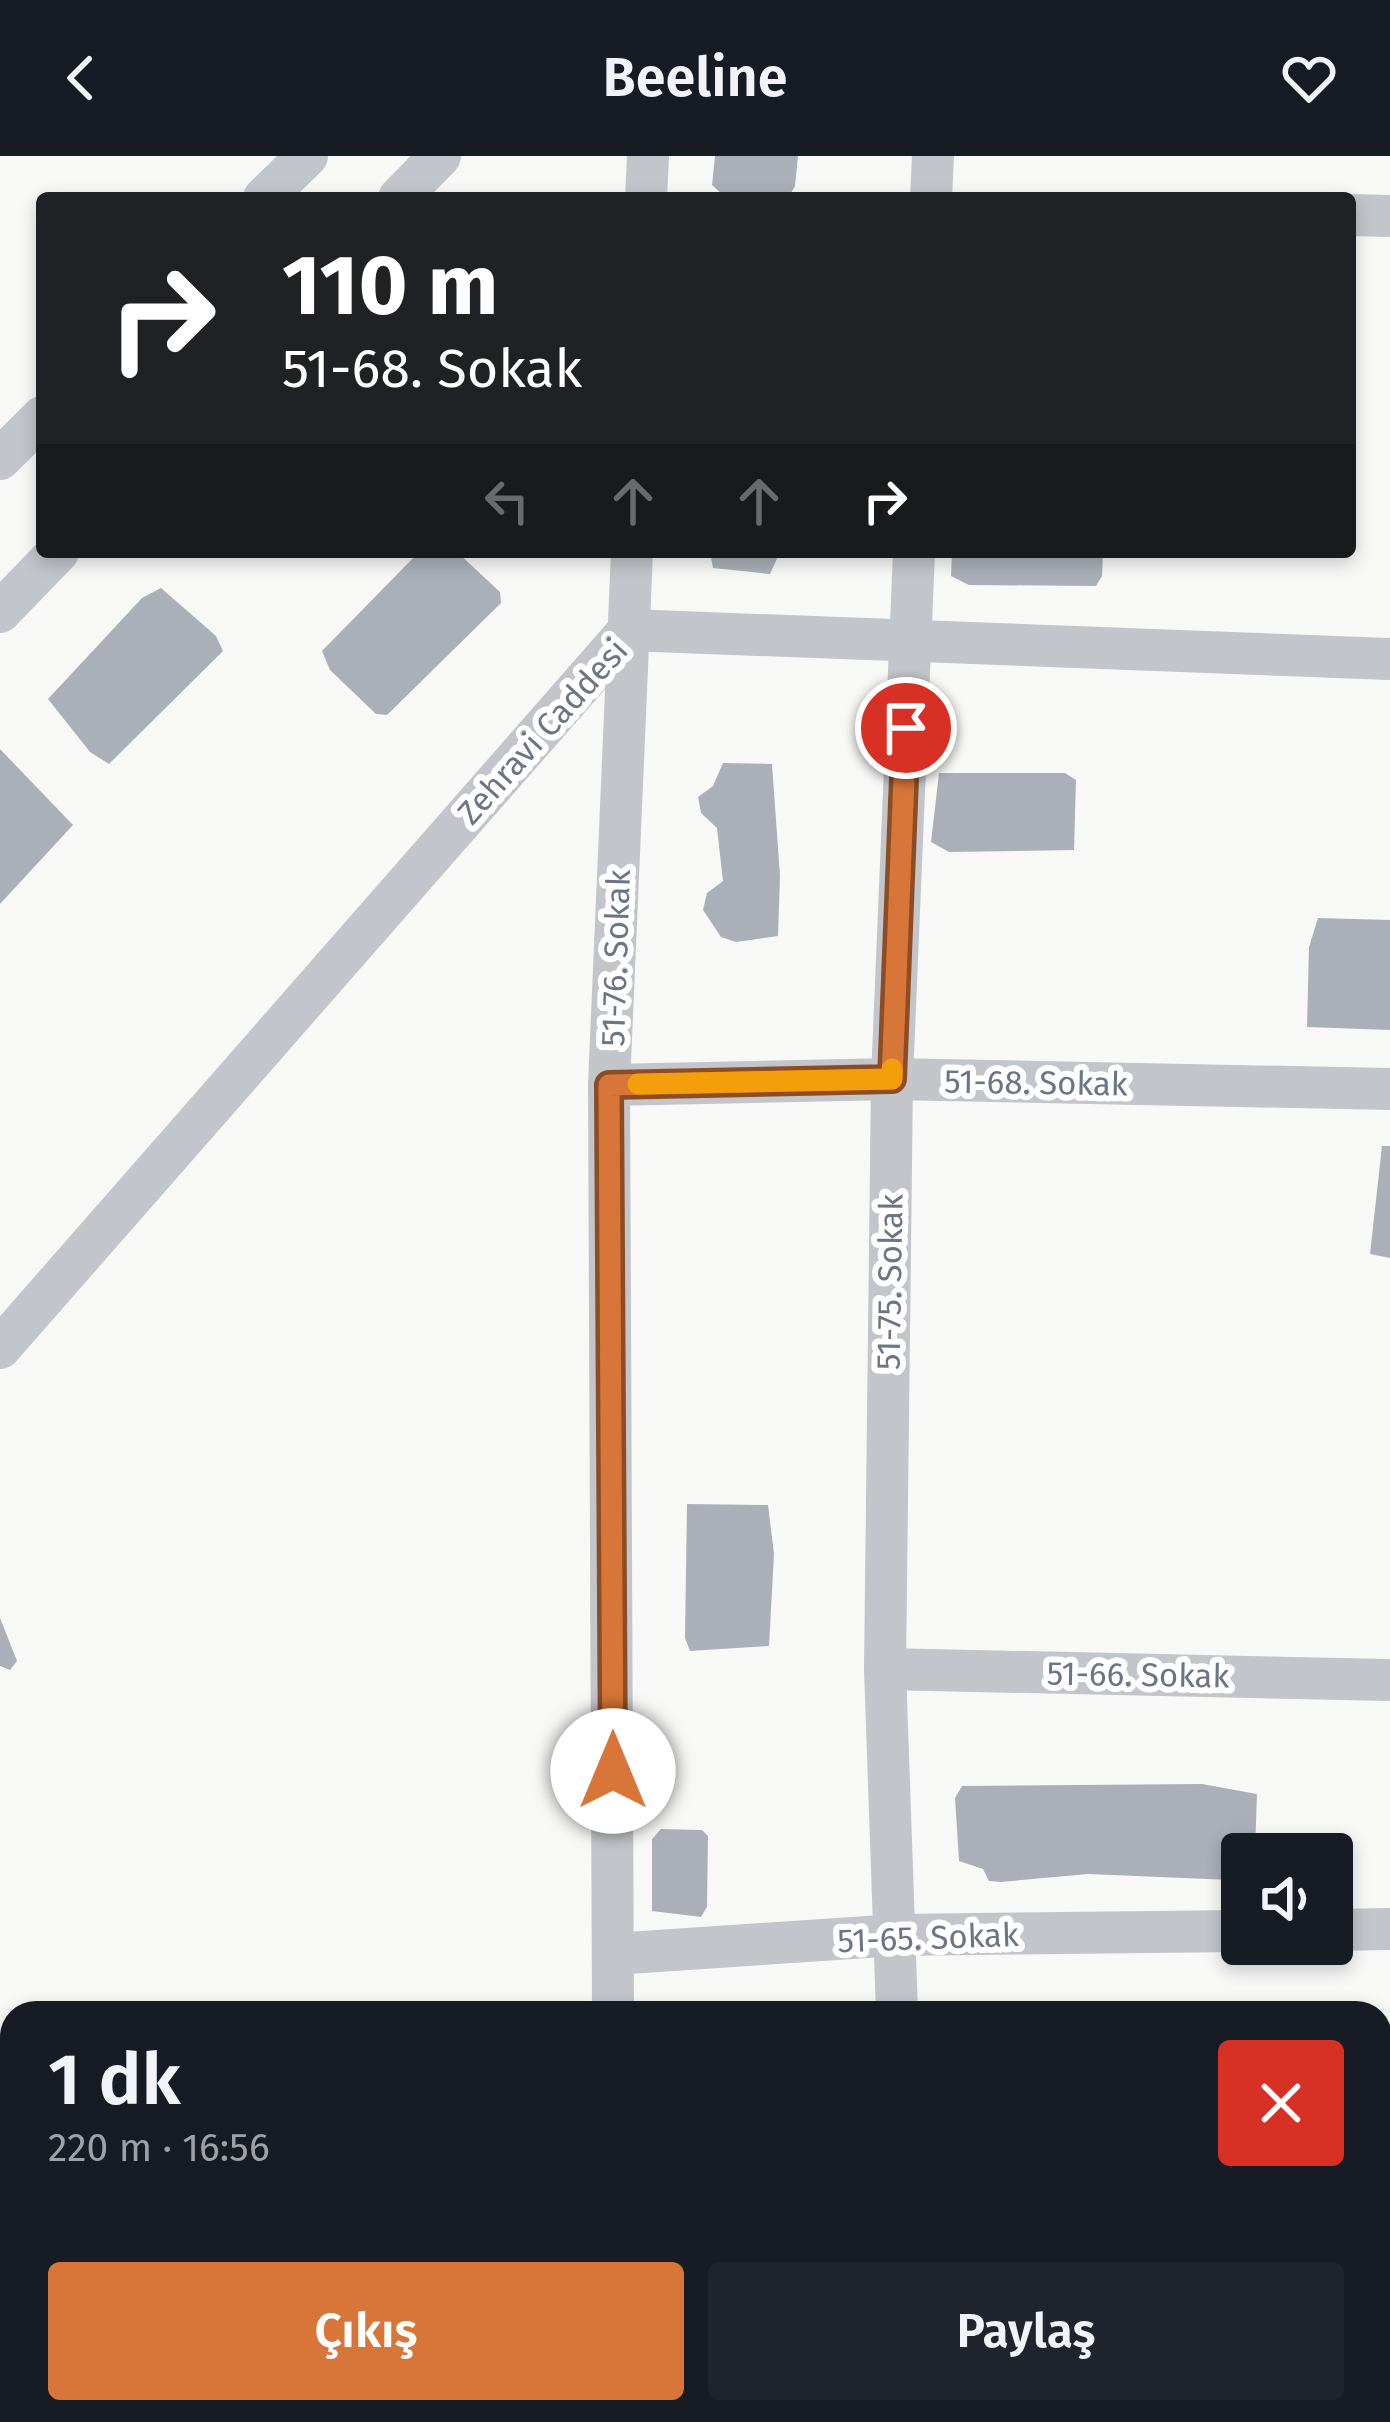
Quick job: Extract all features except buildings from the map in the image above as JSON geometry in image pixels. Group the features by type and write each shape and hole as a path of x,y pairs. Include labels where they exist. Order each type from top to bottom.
{"street":[{"path":"270,192 307,156"},
{"path":"405,192 440,156"},
{"path":"646,192 648,156"},
{"path":"931,192 933,156"},
{"path":"1356,215 1390,216"},
{"path":"0,459 36,423"},
{"path":"0,612 52,558"},
{"name":"51-76. Sokak","path":"613,2001 609,1085 632,558"},
{"name":"51-75. Sokak","path":"897,2001 886,1670 892,1079 914,558"},
{"name":"Zehravi Caddesi","path":"0,1348 629,630 1390,659"},
{"name":"51-68. Sokak","path":"609,1085 892,1079 1390,1089"},
{"name":"51-66. Sokak","path":"886,1670 1390,1680"},
{"path":"1353,1930 1390,1929"},
{"name":"51-65. Sokak","path":"614,1954 897,1935 1221,1931"}],"slow traffic":[{"path":"638,1084 892,1079 892,1069"}],"route":[{"path":"613,1771 609,1085 892,1079 906,728"}]}
